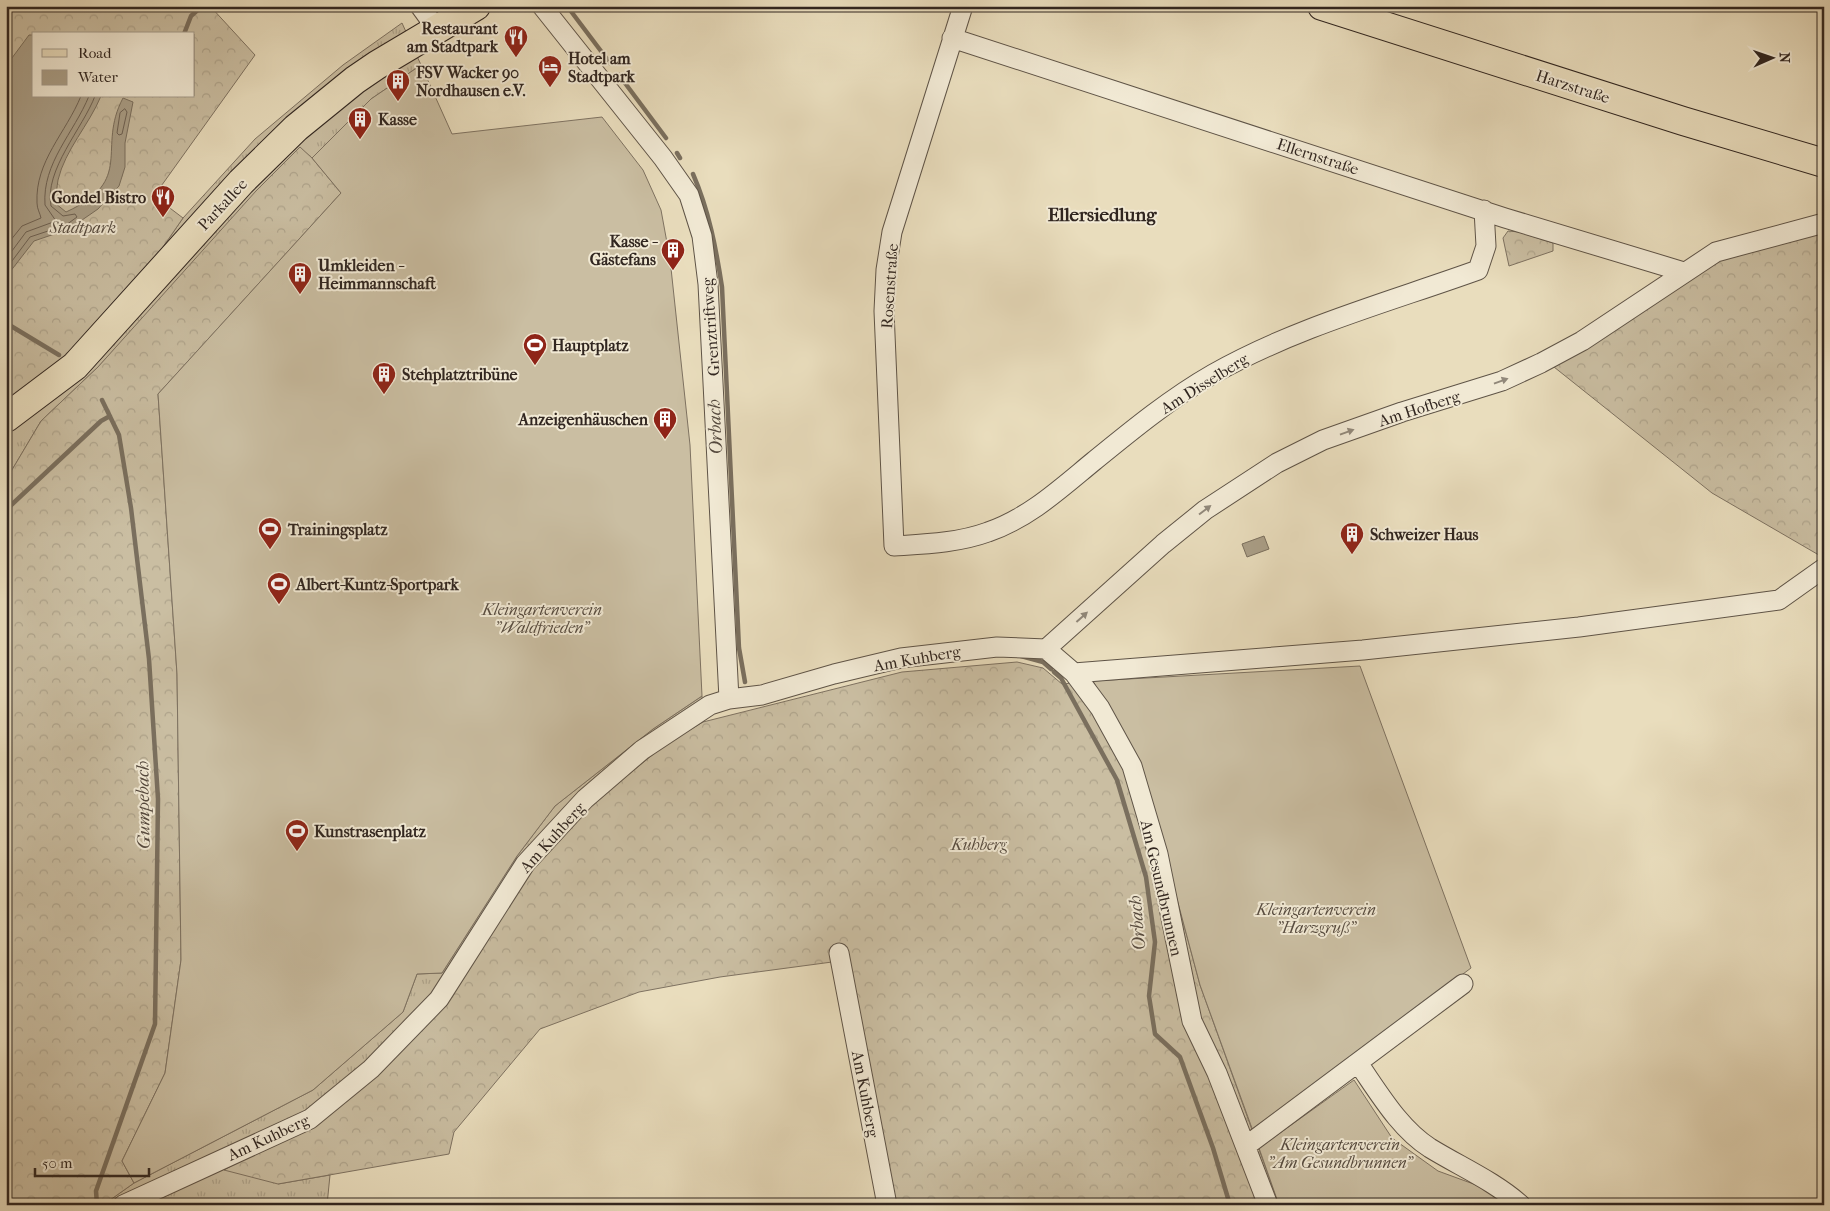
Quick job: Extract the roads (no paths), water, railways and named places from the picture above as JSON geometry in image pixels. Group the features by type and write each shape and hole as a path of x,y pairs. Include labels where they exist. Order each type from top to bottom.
{"main road":[{"path":"428,17 476,6"},
{"name":"Harzstraße","path":"1322,6 1820,166"},
{"name":"Parkallee","path":"6,418 75,366 241,182 296,128 428,17"}],"street":[{"name":"Grenztriftweg","path":"542,6 663,158 689,195 702,236 708,284 728,699"},
{"name":"Rosenstraße","path":"894,546 884,311 886,270 892,232 963,6"},
{"name":"Ellernstraße","path":"952,38 1484,210 1684,272"},
{"name":"Am Disselberg","path":"894,546 944,542 988,532 1043,503 1153,415 1220,370 1254,352 1302,331 1478,270 1486,246 1484,210"},
{"name":"Am Hofberg","path":"1046,649 1205,510 1277,463 1323,440 1402,412 1502,381 1541,363 1582,341 1716,252 1824,223"},
{"path":"1074,673 1373,649 1579,627 1779,600 1824,568"},
{"name":"Am Kuhberg","path":"123,1205 310,1119 371,1069 439,999 525,864 585,799 642,750 704,709 728,699 762,695 834,674 901,658 997,647 1046,649"},
{"name":"Am Gesundbrunnen","path":"1046,649 1074,673 1100,708 1132,766 1158,854 1192,1020 1217,1073 1268,1205"},
{"name":"Am Kuhberg","path":"839,953 887,1205"},
{"path":"1246,1146 1464,984"},
{"path":"1358,1063 1399,1121 1429,1147 1505,1190 1521,1205"}],"water":[{"path":"29,35 32,35 32,98 100,98 61,169 55,203 66,212 87,200 101,188 108,175 111,162 116,116 123,98 133,102 125,143 125,167 119,186 98,209 69,229 34,241 6,277 6,66"},
{"path":"1264,536 1269,549 1247,557 1242,544"}],"waterway":[{"path":"185,32 191,16 202,6"},
{"name":"Orbach","path":"567,6 610,63"},
{"name":"Orbach","path":"619,75 666,138"},
{"name":"Orbach","path":"677,153 680,158"},
{"name":"Orbach","path":"693,174 711,230 722,287 739,648 745,682"},
{"name":"Gumpebach","path":"6,323 59,355"},
{"name":"Gumpebach","path":"97,1205 96,1191 155,1024 158,799 149,659 131,508 119,435 102,400"},
{"path":"6,510 101,421 110,416"},
{"name":"Orbach","path":"1021,656 1043,662 1051,669"},
{"name":"Orbach","path":"1054,672 1061,678 1117,780 1146,877 1155,942 1149,996 1155,1034 1180,1057 1213,1148 1230,1205"}],"place":[{"name":"Restaurant am Stadtpark","path":"516,58"},
{"name":"Hotel am Stadtpark","path":"550,88"},
{"name":"FSV Wacker 90 Nordhausen e.V.","path":"398,102"},
{"name":"Kasse","path":"360,140"},
{"name":"Gondel Bistro","path":"163,218"},
{"name":"Kasse - Gästefans","path":"673,271"},
{"name":"Umkleiden - Heimmannschaft","path":"300,295"},
{"name":"Hauptplatz","path":"535,366"},
{"name":"Stehplatztribüne","path":"384,395"},
{"name":"Anzeigenhäuschen","path":"665,440"},
{"name":"Trainingsplatz","path":"270,550"},
{"name":"Schweizer Haus","path":"1352,555"},
{"name":"Albert-Kuntz-Sportpark","path":"279,605"},
{"name":"Kunstrasenplatz","path":"297,852"}],"district":[{"name":"Ellersiedlung","path":"1102,214"}],"park label":[{"name":"Stadtpark","path":"83,227"},
{"name":"Kleingartenverein \"Waldfrieden\"","path":"542,618"},
{"name":"Kuhberg","path":"979,844"},
{"name":"Kleingartenverein \"Harzgruß\"","path":"1316,918"},
{"name":"Kleingartenverein \"Am Gesundbrunnen\"","path":"1340,1153"}]}
